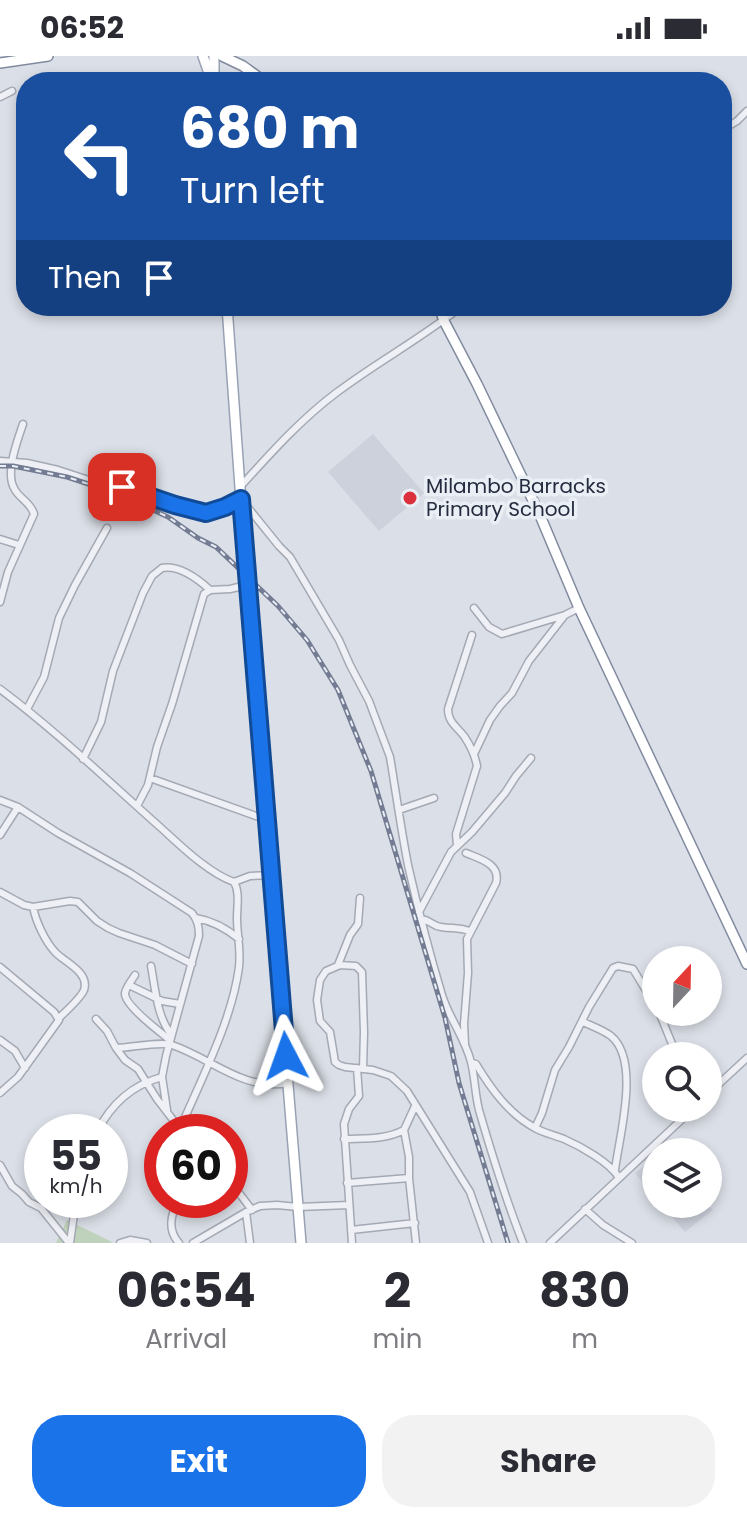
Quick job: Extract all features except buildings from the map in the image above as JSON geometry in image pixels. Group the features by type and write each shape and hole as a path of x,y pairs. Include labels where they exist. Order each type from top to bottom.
{"main road":[{"path":"0,63 48,56"},
{"path":"222,56 251,72"},
{"path":"235,56 243,66"},
{"path":"228,316 301,1243"},
{"path":"442,316 539,513 579,608 747,964"}],"street":[{"path":"0,97 12,91"},
{"path":"240,487 333,394 450,316"},
{"path":"0,602 8,572 32,519 31,505 13,488 11,474 15,443 23,424"},
{"path":"0,461 58,470 101,484 129,488 206,513 241,499 290,557 339,640 385,741 420,916 443,997 472,1063 477,1101 489,1145 523,1243"},
{"path":"27,709 44,677 59,618 107,528"},
{"path":"0,539 19,545"},
{"path":"83,759 101,722 113,671 152,576 162,568 174,568 210,590 247,585"},
{"path":"137,806 150,778 203,598 210,590"},
{"path":"474,608 489,627 502,634 579,608"},
{"path":"474,754 495,713 512,693 529,661 565,615"},
{"path":"457,845 456,834 477,766 465,738 448,716 472,635"},
{"path":"0,689 199,859 237,887 240,940 236,983 210,1063 187,1114"},
{"path":"420,916 447,857 472,832 531,758"},
{"path":"150,778 268,820"},
{"path":"399,810 434,798"},
{"path":"0,800 18,807 130,873 196,918 199,936 162,1077 167,1110"},
{"path":"0,835 18,807"},
{"path":"465,1044 466,945 498,876 493,866 466,853"},
{"path":"234,882 250,876 272,875"},
{"path":"0,892 33,907 78,902 108,928 155,945 192,964"},
{"path":"338,965 358,924 360,898"},
{"path":"0,1093 25,1068 58,1025 59,1018 83,992 84,984 78,971 54,951 33,907"},
{"path":"420,916 440,927 452,926 470,931"},
{"path":"196,918 210,921 240,940"},
{"path":"352,1243 344,1139 345,1119 359,1096 360,1069 364,1032 362,972 356,966 338,965 321,977 317,1000 320,1021 330,1032 335,1062 339,1065 360,1069 373,1070 391,1076 407,1091 470,1192 488,1243"},
{"path":"151,966 170,1039"},
{"path":"0,967 59,1018"},
{"path":"535,1128 555,1070 613,968 629,967 642,984"},
{"path":"135,975 125,996 170,1039 210,1063 254,1083 273,1086 288,1083"},
{"path":"129,985 165,1002 180,1004"},
{"path":"96,1019 125,1060 138,1069 170,1114"},
{"path":"583,1022 614,1039 627,1075 615,1170"},
{"path":"116,1048 170,1039"},
{"path":"0,1040 15,1051 25,1068"},
{"path":"722,1081 747,1058"},
{"path":"472,1063 476,1064 512,1112 535,1128 566,1140 615,1170 619,1178"},
{"path":"107,1114 146,1081 162,1077"},
{"path":"415,1105 404,1130 416,1243"},
{"path":"550,1243 679,1122"},
{"path":"344,1139 388,1137 404,1130"},
{"path":"0,1165 12,1186 29,1202 41,1208 70,1243"},
{"path":"347,1183 409,1178"},
{"path":"193,1243 249,1211 267,1206 349,1205"},
{"path":"585,1209 603,1225 632,1243"},
{"path":"249,1211 250,1243"},
{"path":"70,1243 73,1218"},
{"path":"172,1218 174,1238 179,1243"},
{"path":"351,1230 415,1223"},
{"path":"120,1243 130,1240 147,1243"}],"shaded area":[{"path":"373,434 424,493 379,531 328,472"},
{"path":"642,1168 642,1181 635,1173"},
{"path":"673,1218 703,1218 685,1232"}],"green space":[{"path":"67,1220 112,1242 56,1243"}],"railway":[{"path":"0,466 67,477 119,494 168,517 216,547 278,606 307,640 338,690 371,771 445,1018 459,1083 508,1243"}],"place":[{"name":"Milambo Barracks Primary School","path":"410,498"}],"route":[{"path":"122,487 206,513 241,499 286,1056"}]}
